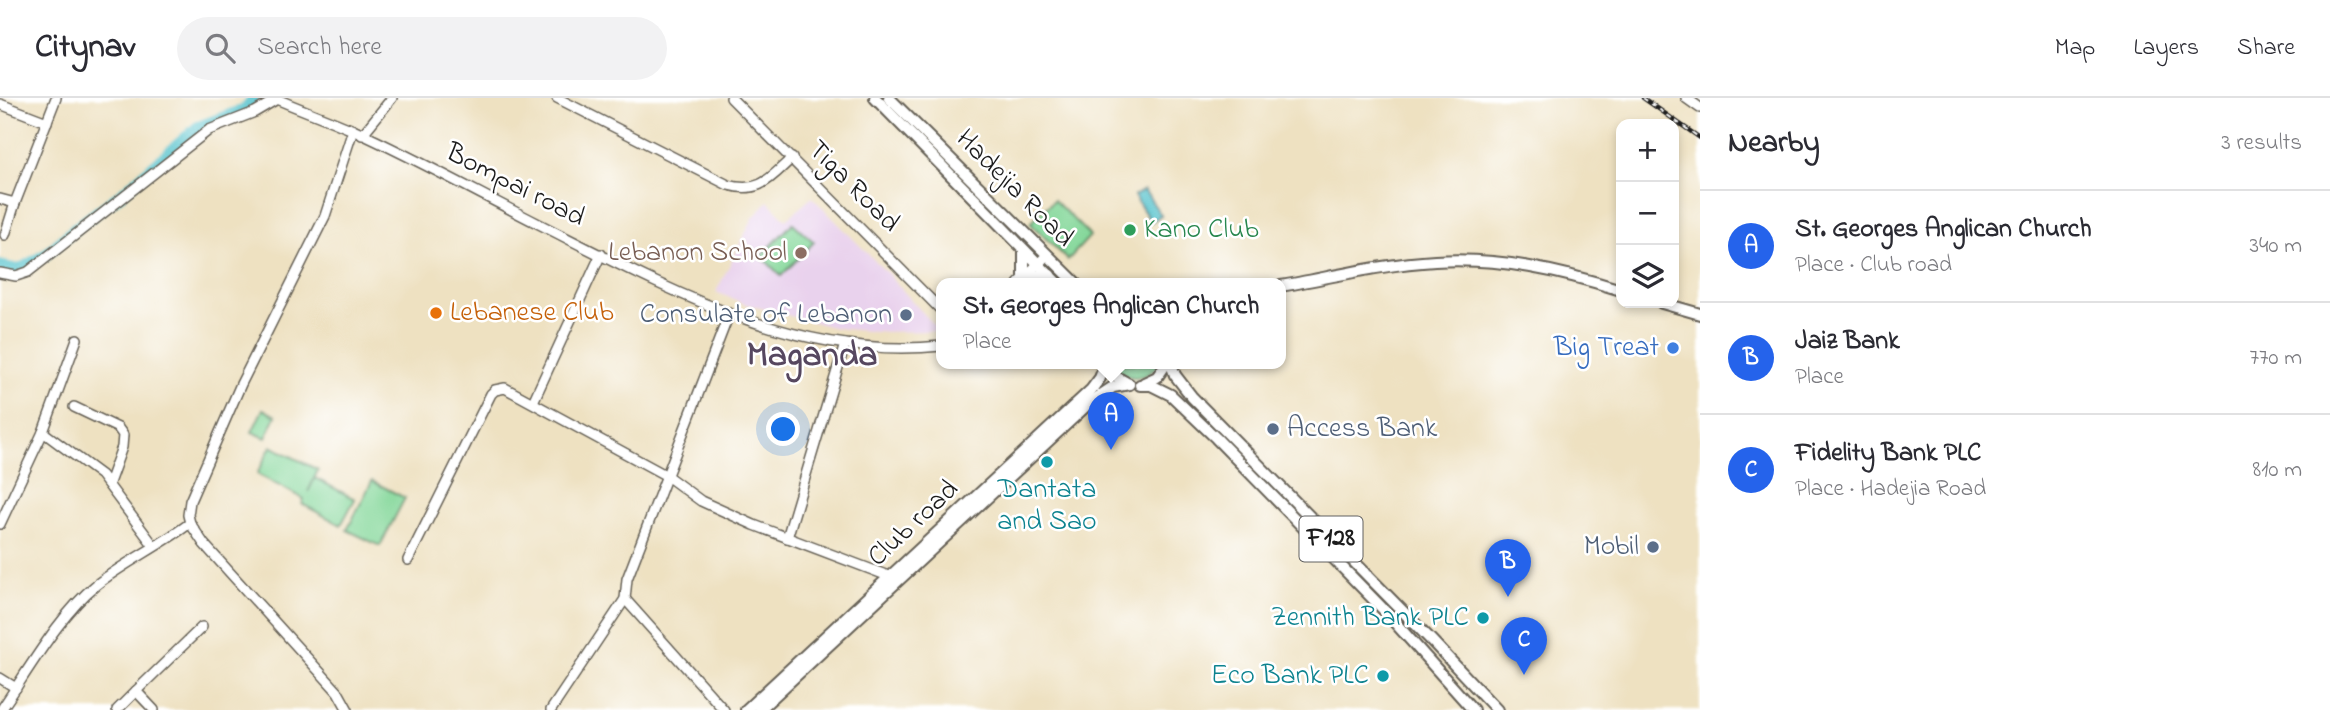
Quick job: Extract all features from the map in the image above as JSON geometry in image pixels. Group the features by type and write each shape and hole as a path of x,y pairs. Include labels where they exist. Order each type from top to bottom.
{"main road":[{"name":"Hadejia Road","path":"875,98 1053,278"},
{"name":"Hadejia Road","path":"889,98 1071,278"},
{"path":"1021,278 1024,250"},
{"path":"1286,285 1404,265 1465,260 1530,266 1616,289"},
{"path":"1679,308 1700,314"},
{"name":"Club road","path":"746,710 1023,459 1091,390 1103,369"},
{"name":"F128","path":"1108,369 1111,374 1134,384 1160,388 1183,406 1393,620 1473,710"},
{"path":"759,710 1023,459 1088,404 1113,387 1157,377 1164,369"},
{"name":"F128","path":"1172,369 1192,397 1433,641 1497,710"},
{"path":"1399,609 1418,637 1482,710"},
{"path":"1393,620 1418,637 1491,710"}],"street":[{"path":"5,235 56,98"},
{"path":"348,710 338,692 204,544 190,523 188,515 190,501 240,384 325,216 358,133 392,98"},
{"path":"557,98 739,188 759,186 792,158"},
{"name":"Tiga Road","path":"731,98 936,305"},
{"path":"1686,98 1700,108"},
{"path":"0,273 16,276 29,272 209,130 255,112 275,99"},
{"name":"Bompai road","path":"275,99 358,133 601,254 729,314 779,330 845,344 936,346"},
{"path":"0,104 47,122"},
{"path":"0,199 15,203"},
{"path":"533,402 601,254"},
{"path":"1023,278 1048,255"},
{"path":"551,710 625,599 627,579 729,314"},
{"path":"0,524 43,432 77,339"},
{"path":"787,538 845,344"},
{"path":"408,560 491,394 495,390 505,388 667,476 701,501 787,538 891,577"},
{"path":"74,407 118,428 123,435 122,447 109,483"},
{"path":"43,432 109,483 154,546"},
{"path":"1,710 75,604 96,585 190,523"},
{"path":"625,599 724,710"},
{"path":"117,710 202,627"},
{"path":"0,678 16,688"},
{"path":"136,691 154,710"}],"shaded area":[{"name":"Lebanon School","path":"812,197 889,275 936,328 936,331 874,332 836,328 745,304 716,292 753,218 768,201 786,220"}],"green space":[{"path":"1054,200 1090,236 1068,260 1030,223"},
{"path":"793,223 814,242 781,276 761,256"},
{"path":"1116,369 1155,369 1136,377"},
{"path":"263,409 276,416 266,438 252,432"},
{"path":"271,446 318,470 308,492 315,478 355,499 341,525 302,504 304,499 257,474"},
{"path":"372,481 405,498 380,546 347,530"}],"water":[{"path":"1144,190 1161,215 1151,222 1134,196"}],"waterway":[{"path":"0,266 19,270 45,255 120,195 198,127 245,109 254,98"}],"railway":[{"path":"1643,98 1700,138"}],"place":[{"name":"Kano Club","path":"1130,230"},
{"name":"Lebanon School","path":"801,253"},
{"name":"Lebanese Club","path":"436,313"},
{"name":"Consulate of Lebanon","path":"906,315"},
{"name":"Big Treat","path":"1673,348"},
{"name":"Access Bank","path":"1273,429"},
{"name":"St. Georges Anglican Church","path":"1111,450"},
{"name":"Dantata and Sao","path":"1047,462"},
{"name":"Mobil","path":"1653,547"},
{"name":"Jaiz Bank","path":"1508,597"},
{"name":"Zennith Bank PLC","path":"1483,618"},
{"name":"Fidelity Bank PLC","path":"1524,675"},
{"name":"Eco Bank PLC","path":"1383,676"}],"district":[{"name":"Maganda","path":"812,356"}]}
